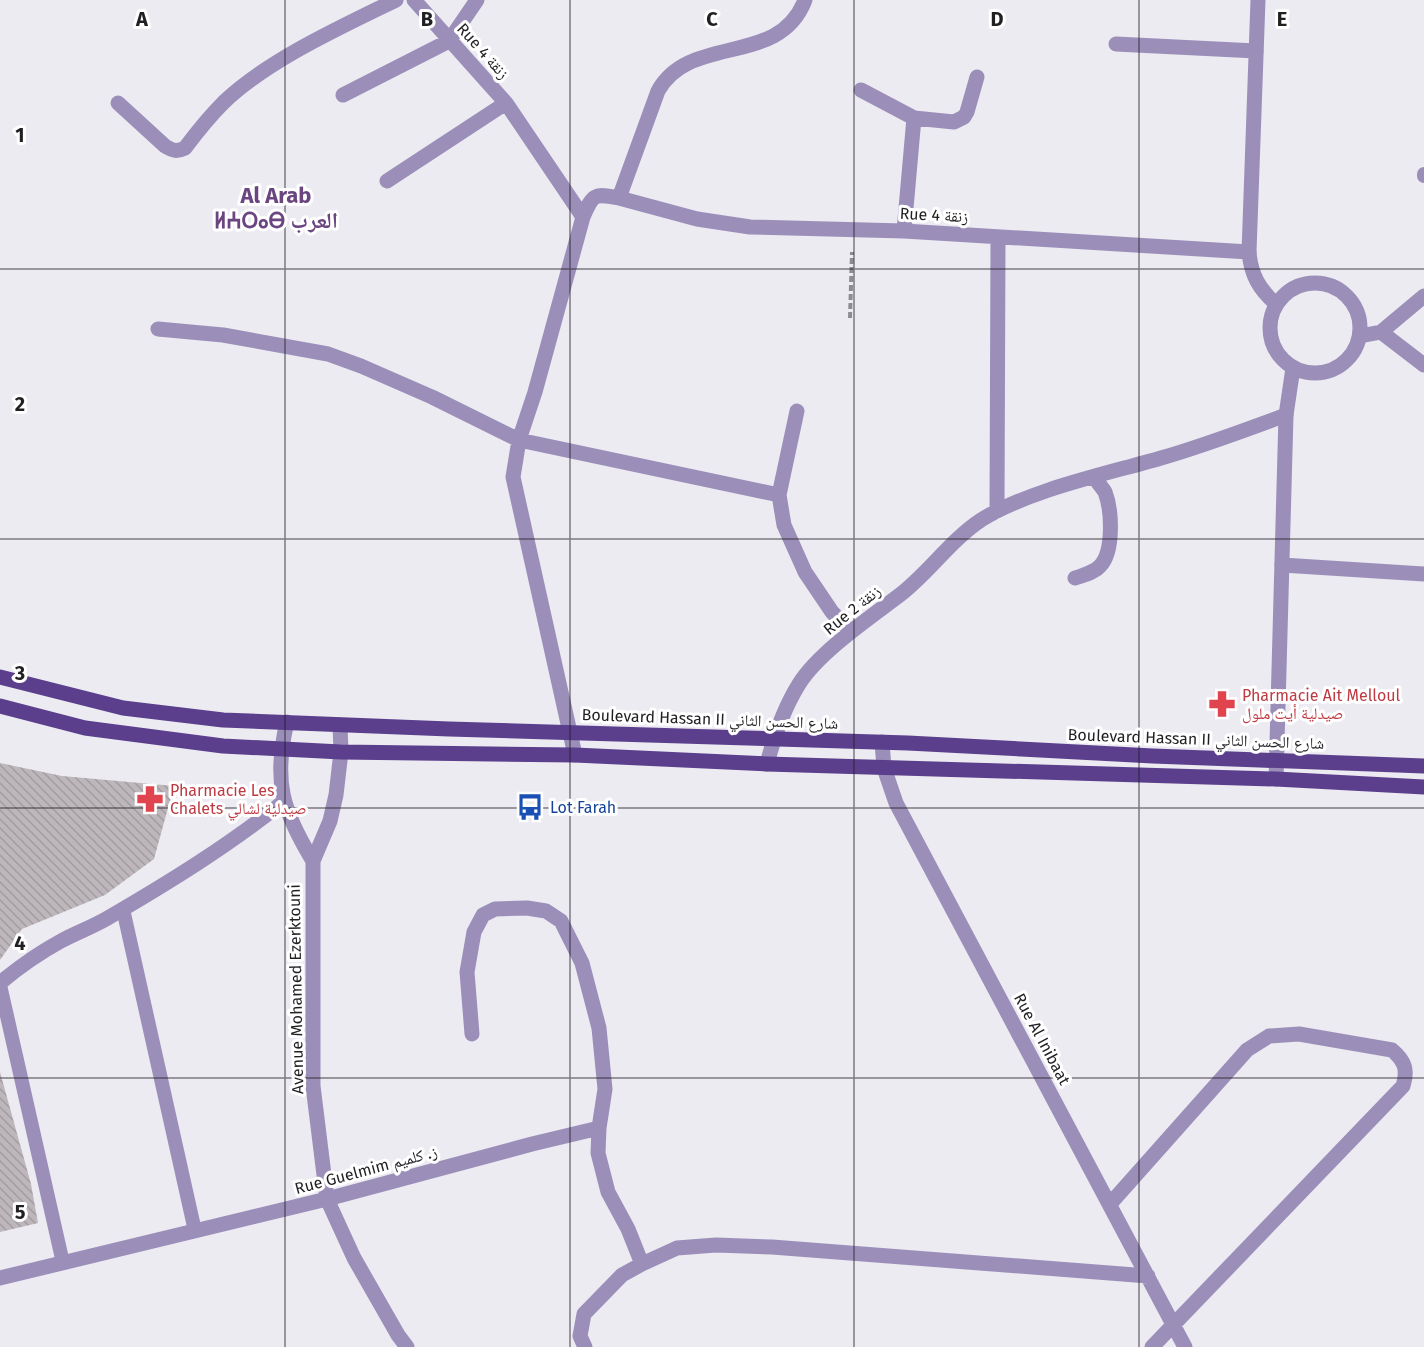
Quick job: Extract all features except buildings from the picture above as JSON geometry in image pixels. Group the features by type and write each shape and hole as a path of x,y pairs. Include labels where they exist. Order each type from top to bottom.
{"main road":[{"name":"Boulevard Hassan II شارع الحسن الثاني","path":"0,677 123,708 223,720 882,742 1153,756 1424,766"},
{"path":"0,706 85,728 223,746 341,752 575,755 884,768 1276,778 1424,787"}],"street":[{"path":"118,103 165,146 179,152 224,102 243,87 285,58 396,0"},
{"name":"Rue 4 زنقة","path":"414,0 506,103 583,217"},
{"path":"343,95 449,41 477,0"},
{"path":"619,198 658,91 669,75 681,66 766,40 784,31 794,21 805,0"},
{"path":"1258,0 1249,252 1256,282 1276,304"},
{"path":"1116,44 1256,51"},
{"path":"861,90 914,118 954,122 964,117 977,77"},
{"path":"387,181 506,103"},
{"path":"904,231 914,118"},
{"name":"Rue 4 زنقة","path":"583,217 591,200 600,194 697,219 750,227 904,231 1249,252"},
{"path":"575,755 544,625 513,477 519,440 535,392 583,217"},
{"path":"997,511 998,237"},
{"path":"1323,283 1340,290 1353,302 1360,318 1360,336 1354,352 1342,365 1327,372 1310,374 1293,368 1279,356 1271,340 1270,321 1276,304 1289,291 1305,284 1323,283"},
{"path":"1360,336 1381,332 1424,296"},
{"path":"158,329 223,335 328,354 432,397 519,440 779,495"},
{"path":"1381,332 1424,365"},
{"path":"1276,778 1286,416 1293,368"},
{"path":"797,411 779,495 784,525 805,572 832,612 851,632"},
{"name":"Rue 2 زنقة","path":"766,764 773,739 800,682 811,669 851,632 934,565 965,532 997,511 1040,494 1164,457 1286,416"},
{"path":"1075,578 1095,570 1108,554 1107,500 1104,490 1094,477"},
{"path":"1282,565 1424,574"},
{"name":"Avenue Mohamed Ezerktouni","path":"287,722 281,749 280,777 284,802 294,830 313,861"},
{"name":"Avenue Mohamed Ezerktouni","path":"339,725 341,752 336,795 330,821 313,861 313,1086 327,1199 354,1258 407,1347"},
{"name":"Rue Al Inibaat","path":"882,742 884,768 896,803 1185,1347"},
{"path":"0,984 27,961 123,909 208,857 284,802"},
{"path":"472,1034 467,972 474,932 483,915 495,909 527,908 546,911 561,921 582,963 599,1028 605,1089 597,1153 608,1192 628,1229 642,1264"},
{"path":"1110,1204 1247,1050 1269,1036 1299,1034 1392,1050 1402,1058 1407,1074 1403,1086 1152,1347"},
{"name":"Rue Guelmim ز. كلميم","path":"0,1278 327,1199 599,1128"},
{"path":"585,1347 580,1336 584,1314 622,1275 677,1248 716,1245 1148,1276"}],"lane":[{"path":"123,909 195,1231"},
{"path":"0,984 63,1263"}],"path":[{"path":"850,318 852,230"}],"place":[{"name":"Pharmacie Ait Melloul صيدلية أيت ملول","path":"1222,704"},
{"name":"Pharmacie Les Chalets صيدلية لشالي","path":"150,799"},
{"name":"Lot Farah","path":"530,807"}],"district":[{"name":"Al Arab ⵍⵄⵔⴰⴱ العرب","path":"276,208"}]}
